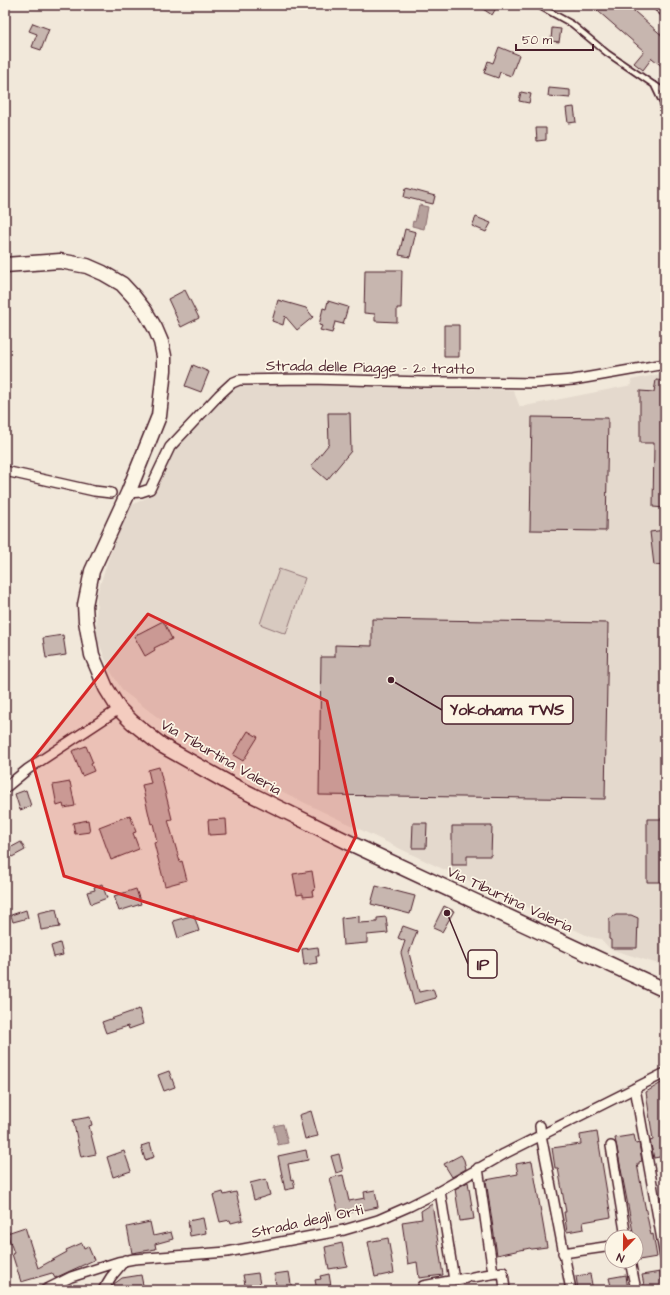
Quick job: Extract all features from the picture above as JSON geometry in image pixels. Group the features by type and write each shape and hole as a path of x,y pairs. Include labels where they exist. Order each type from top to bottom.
{"main road":[{"name":"Via Tiburtina Valeria","path":"5,265 60,261 76,263 108,275 126,288 138,302 155,328 161,342 164,363 164,384 159,416 128,494 92,571 85,605 86,621 92,655 106,688 119,709 132,722 158,743 187,761 234,786 373,855 665,990"}],"street":[{"path":"657,5 665,12"},
{"name":"Strada delle Piagge – 2º tratto","path":"128,494 150,489 170,448 219,395 232,383 240,380 310,379 535,383 573,380 665,364"},
{"path":"5,471 94,491 111,493"},
{"path":"5,788 28,769 119,709"},
{"name":"Strada degli Orti","path":"45,1290 71,1277 98,1267 125,1260 224,1252 344,1230 378,1220 440,1192 540,1130 665,1073"},
{"path":"634,1088 665,1257"},
{"path":"540,1130 571,1290"},
{"path":"611,1146 625,1229"},
{"path":"478,1168 493,1273"},
{"path":"440,1192 454,1280"},
{"path":"563,1253 604,1247"},
{"path":"103,1290 110,1278 125,1260"},
{"path":"632,1269 636,1290"},
{"path":"423,1286 502,1272 505,1290"}],"lane":[{"path":"540,5 541,7 572,24 608,53 665,92"},
{"path":"654,85 665,108"}],"highlighted area":[{"path":"148,614 327,701 356,836 298,951 64,876 32,760"}],"shaded area":[{"path":"419,205 428,207 424,229 412,226 413,221 415,222"},
{"path":"665,373 665,966 610,949 601,939 590,937 515,901 434,865 228,764 169,726 123,691 109,669 96,635 97,594 109,557 130,506 151,494 175,447 228,392 239,384 342,384 513,390 520,407 632,385 631,380"},
{"path":"279,569 305,578 286,634 260,624"},
{"path":"283,1124 288,1143 278,1145 274,1126"}],"building":[{"path":"477,5 498,5 492,15"},
{"path":"591,5 627,5 665,38 665,69 652,58 643,70 634,63 644,51"},
{"path":"33,23 49,29 41,50 32,47 37,34 29,31"},
{"path":"552,28 561,29 559,42 551,41"},
{"path":"499,47 519,55 511,76 500,72 498,78 484,73 488,61 493,63"},
{"path":"549,88 570,90 570,98 548,96"},
{"path":"521,92 531,94 529,103 519,101"},
{"path":"574,107 576,122 568,123 566,108"},
{"path":"536,128 546,128 546,140 537,141"},
{"path":"406,188 435,196 433,204 404,197"},
{"path":"476,217 491,223 486,232 472,226"},
{"path":"405,229 416,232 410,257 399,255"},
{"path":"365,270 402,270 401,308 397,308 397,322 375,321 375,314 364,313"},
{"path":"185,290 199,318 181,327 168,299"},
{"path":"278,300 306,308 313,317 297,330 285,316 283,325 272,321"},
{"path":"328,301 348,307 343,324 335,322 332,333 320,330 322,326 319,325 323,308 326,309"},
{"path":"444,325 459,325 459,357 444,357"},
{"path":"193,365 209,372 201,392 185,386"},
{"path":"656,380 665,381 665,508 653,507 654,443 640,443 640,391 654,392"},
{"path":"328,413 350,413 351,451 327,480 311,466 329,444"},
{"path":"532,417 608,418 606,531 530,530"},
{"path":"665,530 665,564 654,565 650,532"},
{"path":"372,619 608,623 605,799 319,795 321,657 335,657 335,645 372,646"},
{"path":"163,621 172,639 154,648 155,650 145,656 134,636"},
{"path":"63,635 66,655 46,658 43,638"},
{"path":"248,731 258,737 243,761 233,755"},
{"path":"86,746 93,763 91,764 94,771 82,776 72,751"},
{"path":"159,767 172,819 168,820 180,862 182,861 187,880 165,886 154,843 157,842 153,823 151,824 142,785 151,783 148,770"},
{"path":"70,782 75,806 64,808 63,804 57,806 53,785"},
{"path":"26,790 31,806 20,810 15,794"},
{"path":"130,815 136,832 133,833 139,849 111,860 99,827"},
{"path":"226,819 227,834 209,835 208,820"},
{"path":"647,819 665,819 665,882 647,882"},
{"path":"88,820 90,832 75,834 73,823"},
{"path":"413,823 427,823 426,848 412,848"},
{"path":"452,826 492,826 491,856 467,856 467,865 452,865"},
{"path":"21,842 25,850 12,857 8,849"},
{"path":"312,871 315,890 312,891 313,896 303,897 303,894 297,895 293,874"},
{"path":"102,884 107,898 91,904 87,892 95,890 94,887"},
{"path":"376,886 415,896 410,914 371,904"},
{"path":"136,889 141,904 119,911 114,896"},
{"path":"444,906 454,911 442,932 433,928"},
{"path":"56,909 60,927 41,930 38,913"},
{"path":"26,910 28,918 13,922 11,915"},
{"path":"194,915 199,931 178,938 173,921"},
{"path":"616,915 631,915 638,918 637,948 611,948 611,940 609,939 609,919"},
{"path":"359,916 359,923 377,922 377,918 386,917 388,933 367,935 367,943 343,945 341,918"},
{"path":"403,926 417,931 409,953 419,992 433,989 436,998 414,1004 401,953 405,941 398,938"},
{"path":"60,943 63,955 54,957 51,946"},
{"path":"318,947 319,956 316,956 317,963 304,965 302,949"},
{"path":"139,1009 143,1024 129,1029 128,1026 106,1033 102,1022"},
{"path":"169,1071 175,1087 164,1091 158,1075"},
{"path":"663,1082 665,1095 665,1156 654,1158 650,1141 653,1140 646,1092"},
{"path":"311,1111 318,1136 305,1139 299,1115"},
{"path":"90,1117 92,1125 89,1126 96,1154 81,1157 73,1120"},
{"path":"597,1132 611,1217 583,1222 584,1229 567,1232 564,1212 566,1212 558,1168 555,1168 552,1148 581,1144 580,1135"},
{"path":"634,1135 636,1144 639,1143 642,1161 637,1164 651,1235 653,1234 657,1257 644,1259 644,1229 632,1229 615,1138"},
{"path":"150,1143 154,1157 145,1160 141,1146"},
{"path":"306,1150 308,1160 288,1164 291,1180 293,1179 295,1188 285,1190 278,1156"},
{"path":"124,1151 131,1171 113,1177 107,1157"},
{"path":"339,1154 343,1171 336,1173 331,1156"},
{"path":"461,1155 466,1169 452,1177 444,1164"},
{"path":"532,1161 547,1247 530,1248 497,1255 486,1180 518,1174 516,1164"},
{"path":"343,1175 349,1201 365,1198 364,1192 375,1190 378,1207 339,1215 330,1178"},
{"path":"266,1179 270,1195 254,1200 250,1183"},
{"path":"468,1182 474,1219 460,1221 455,1189"},
{"path":"223,1192 224,1195 236,1192 243,1220 231,1223 230,1220 220,1222 213,1195"},
{"path":"432,1204 443,1275 419,1278 417,1262 408,1264 402,1222 422,1219 421,1211"},
{"path":"203,1218 206,1233 190,1236 188,1221"},
{"path":"150,1222 153,1236 171,1232 173,1239 155,1244 156,1249 132,1253 127,1227"},
{"path":"25,1227 38,1268 67,1252 66,1250 82,1243 84,1248 88,1246 94,1260 55,1278 52,1273 21,1282 12,1254 14,1253 7,1233"},
{"path":"388,1238 394,1273 375,1277 368,1242"},
{"path":"342,1243 347,1266 329,1269 325,1247"},
{"path":"289,1272 292,1290 277,1290 274,1274"},
{"path":"660,1272 663,1290 645,1290 642,1275"},
{"path":"258,1273 261,1290 246,1290 243,1275"},
{"path":"329,1274 331,1286 326,1287 326,1290 317,1290 315,1280 321,1279 320,1276"},
{"path":"590,1274 593,1290 578,1290 576,1276"},
{"path":"141,1275 144,1290 118,1290 114,1284 122,1278"},
{"path":"626,1275 628,1290 612,1290 609,1278"}],"place":[{"name":"Yokohama TWS","path":"391,680"},
{"name":"IP","path":"447,913"}]}
